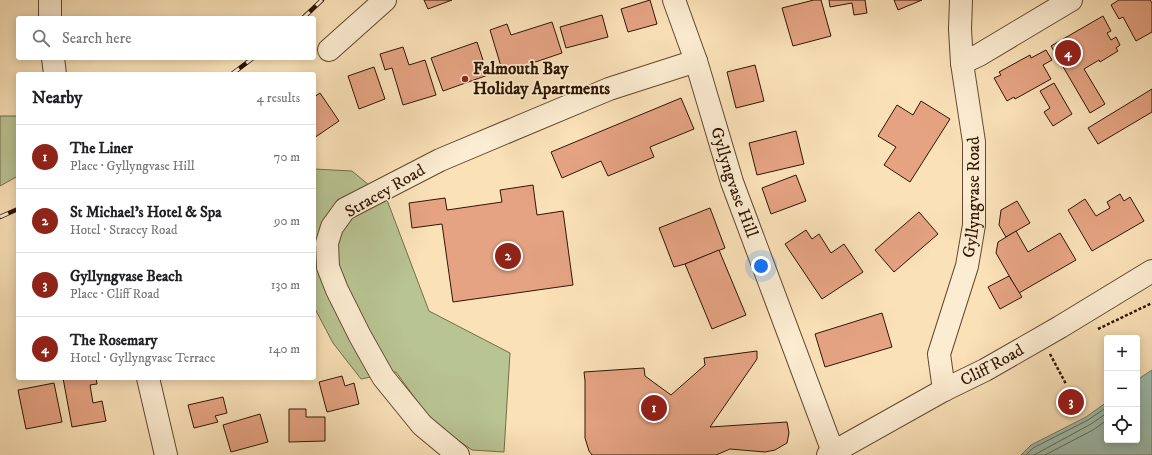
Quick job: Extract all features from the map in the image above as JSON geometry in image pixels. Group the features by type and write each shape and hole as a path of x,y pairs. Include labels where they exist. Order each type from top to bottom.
{"street":[{"path":"50,0 50,16"},
{"path":"329,50 385,0"},
{"name":"Gyllyngvase Hill","path":"674,0 696,61 732,182 831,454"},
{"name":"Gyllyngvase Road","path":"944,390 939,354 967,266 974,225 974,142 962,63 960,29 961,0"},
{"path":"962,63 979,55 1071,0"},
{"path":"53,60 55,72"},
{"name":"Stracey Road","path":"458,455 422,425 382,377 337,290 328,267 327,243 332,226 345,209 440,160 609,89 696,61"},
{"name":"Cliff Road","path":"831,454 944,390 985,370 1060,327 1152,271"},
{"path":"148,380 166,455"}],"path":[{"path":"1049,352 1066,384"}],"green space":[{"path":"0,116 16,116 16,177 0,186"},
{"path":"316,169 352,171 387,200 429,311 510,353 504,452 472,450 433,423 396,372 361,379 333,343 316,311"}],"water":[{"path":"1152,370 1152,455 1021,455 1031,445 1086,417 1104,404 1104,443 1140,443 1140,378"}],"building":[{"path":"424,0 452,0 428,9"},
{"path":"650,0 657,24 628,32 621,9"},
{"path":"814,0 821,0 831,36 793,46 782,8"},
{"path":"829,0 865,0 867,13 854,15 852,3 830,7"},
{"path":"894,0 922,0 898,10"},
{"path":"1119,0 1150,0 1152,3 1152,32 1136,41 1123,17 1119,19 1111,5"},
{"path":"602,15 608,37 566,48 560,27"},
{"path":"1103,16 1111,31 1107,33 1111,40 1116,37 1120,45 1116,48 1118,51 1100,62 1099,60 1084,69 1105,104 1090,113 1051,46"},
{"path":"552,22 562,53 503,73 490,30 507,24 511,35"},
{"path":"477,42 488,75 443,91 431,58"},
{"path":"403,47 409,65 425,60 436,95 403,105 392,68 385,70 380,54"},
{"path":"1046,50 1052,60 1043,65 1051,79 1015,99 1014,97 1007,101 994,78 1001,75 999,72 1030,55 1031,58"},
{"path":"755,65 764,101 736,108 727,72"},
{"path":"374,67 385,99 359,109 348,76"},
{"path":"1054,83 1072,114 1053,126 1044,112 1050,108 1040,91"},
{"path":"1152,89 1152,112 1098,144 1088,128"},
{"path":"320,93 339,121 316,137 316,96"},
{"path":"681,98 694,129 650,147 654,157 608,176 601,161 562,178 551,152"},
{"path":"921,101 950,119 910,182 884,165 896,147 878,136 897,105 913,115"},
{"path":"796,131 804,164 757,175 749,143"},
{"path":"796,175 806,201 771,214 762,188"},
{"path":"533,185 537,215 563,211 573,285 453,302 442,224 412,228 409,203 445,198 447,210 502,202 500,190"},
{"path":"1120,194 1124,201 1130,197 1144,221 1092,251 1068,210 1085,199 1096,216 1110,208 1107,202"},
{"path":"1017,201 1030,223 1006,237 999,225 1001,210"},
{"path":"710,208 725,248 674,267 659,228"},
{"path":"919,212 938,234 894,272 875,250"},
{"path":"806,230 812,239 819,234 831,253 844,244 863,272 822,299 785,244"},
{"path":"1016,231 1028,252 1060,233 1076,260 1019,293 996,253 998,242"},
{"path":"719,250 746,315 712,329 685,264"},
{"path":"1009,276 1022,297 1000,309 988,287"},
{"path":"882,313 892,347 825,367 815,334"},
{"path":"757,351 757,359 710,427 787,422 789,433 787,443 775,450 765,452 730,449 716,455 592,455 589,451 585,438 584,372 644,368 645,376 671,395 705,365 704,358"},
{"path":"342,376 345,386 354,383 359,404 327,412 319,382"},
{"path":"63,380 96,380 97,384 90,385 93,403 102,401 106,421 72,427"},
{"path":"54,383 62,422 26,429 18,390"},
{"path":"223,397 227,413 215,416 218,422 194,428 188,405"},
{"path":"289,409 306,409 306,417 325,417 325,441 289,442"},
{"path":"260,414 268,442 231,452 223,425"}],"railway":[{"path":"305,16 322,0"},
{"path":"235,72 250,60"},
{"path":"0,217 16,210"}],"place":[{"name":"The Rosemary","path":"1068,53"},
{"name":"Falmouth Bay Holiday Apartments","path":"465,79"},
{"name":"St Michael's Hotel & Spa","path":"508,256"},
{"name":"Gyllyngvase Beach","path":"1071,402"},
{"name":"The Liner","path":"654,408"}]}
